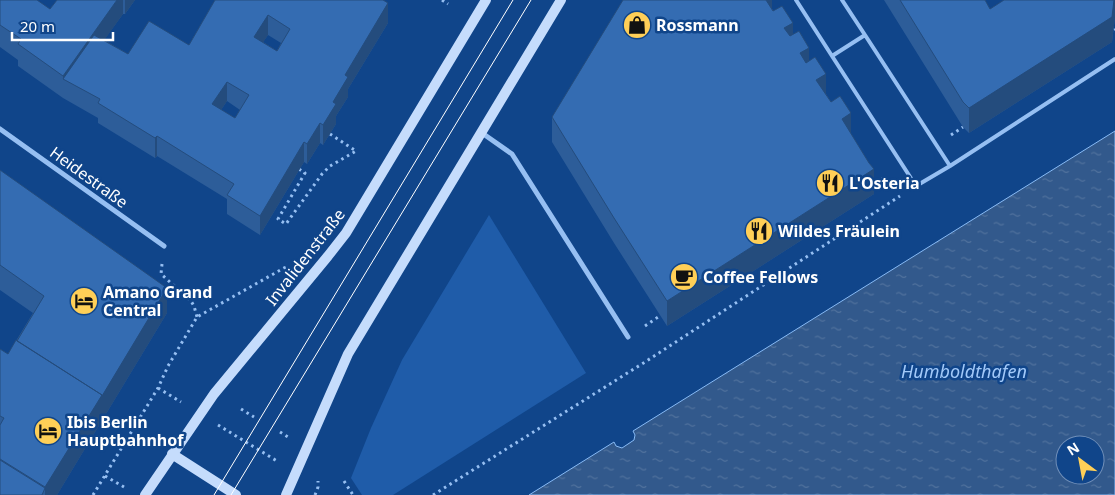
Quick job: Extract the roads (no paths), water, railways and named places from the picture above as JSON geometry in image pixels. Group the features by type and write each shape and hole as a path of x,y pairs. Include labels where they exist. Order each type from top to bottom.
{"main road":[{"name":"Invalidenstraße","path":"145,495 214,394 346,233 486,0"},
{"path":"286,495 348,354 561,0"},
{"path":"172,454 236,495"}],"street":[{"name":"Heidestraße","path":"0,129 164,246"},
{"path":"482,133 512,154 628,337"}],"lane":[{"path":"796,0 916,186 1115,59"},
{"path":"842,0 950,166"},
{"path":"832,56 865,35"}],"water":[{"name":"Humboldthafen","path":"1115,131 1115,495 529,495 614,442 616,446 622,448 634,440 635,435 633,431"}],"tram line":[{"path":"214,495 513,0"},
{"path":"231,495 531,0"}],"place":[{"name":"Rossmann","path":"637,25"},
{"name":"L'Osteria","path":"830,183"},
{"name":"Wildes Fräulein","path":"759,231"},
{"name":"Coffee Fellows","path":"684,277"},
{"name":"Amano Grand Central","path":"84,301"},
{"name":"Ibis Berlin Hauptbahnhof","path":"48,431"}]}
